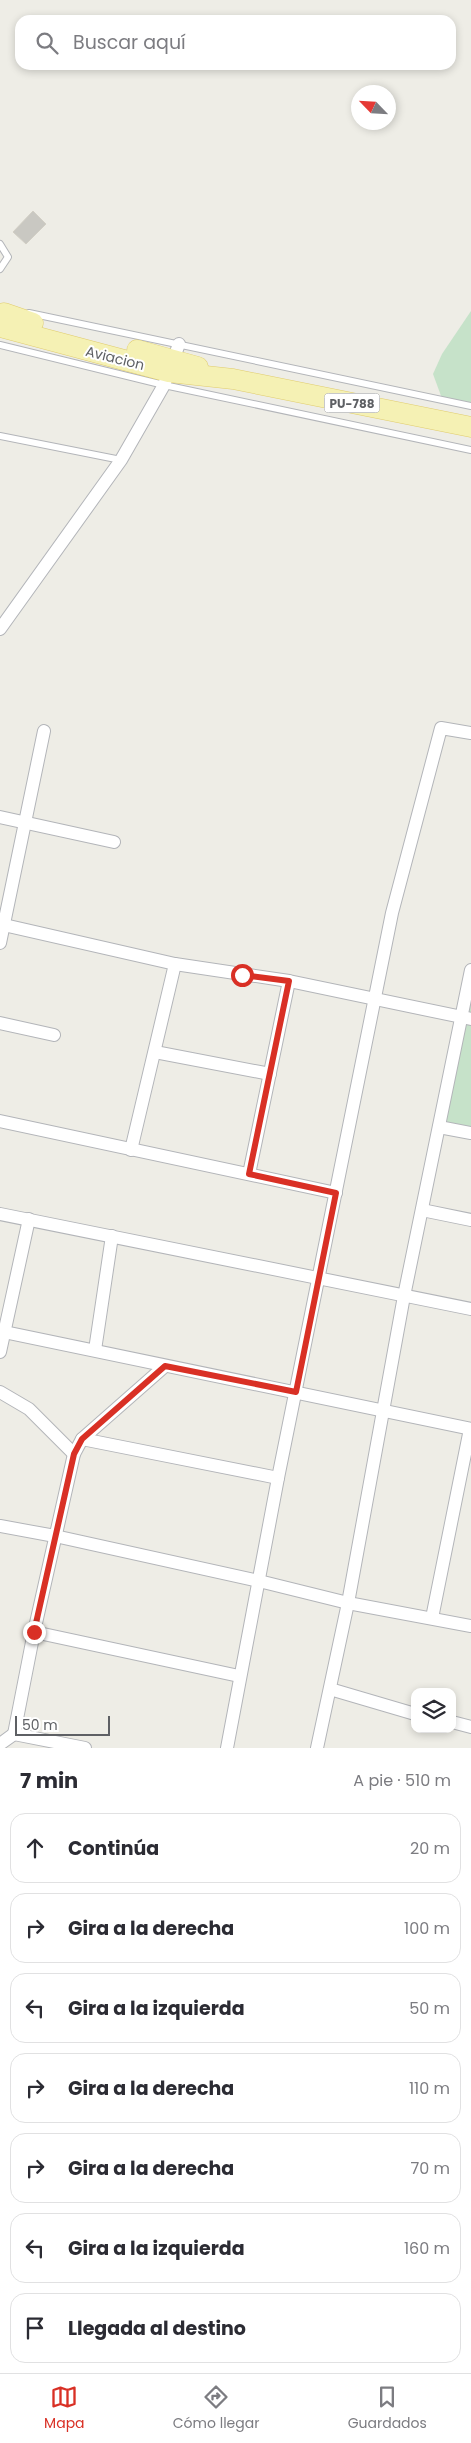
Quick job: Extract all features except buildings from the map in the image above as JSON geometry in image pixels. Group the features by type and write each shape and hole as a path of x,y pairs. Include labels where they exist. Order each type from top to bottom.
{"main road":[{"name":"Aviacion","path":"5,319 172,365 471,427"}],"street":[{"path":"0,630 121,460 172,365"},
{"path":"228,1748 239,1676 392,913 441,728 471,733"},
{"path":"0,943 2,924 44,731"},
{"path":"0,817 114,842"},
{"path":"2,924 175,964 289,981 466,1018"},
{"path":"131,1150 175,964"},
{"path":"317,1748 348,1603 404,1296 439,1127 466,1018 471,970"},
{"path":"249,1174 289,981"},
{"path":"0,1023 54,1035"},
{"path":"155,1052 270,1074"},
{"path":"0,1121 336,1193"},
{"path":"439,1127 471,1133"},
{"path":"422,1210 471,1220"},
{"path":"0,1214 471,1309"},
{"path":"0,1352 2,1331 29,1219"},
{"path":"95,1350 112,1236"},
{"path":"2,1331 470,1429 432,1618"},
{"path":"0,1744 14,1734 34,1632 74,1454 82,1439 165,1366"},
{"path":"0,1392 30,1409 74,1454"},
{"path":"82,1439 278,1478"},
{"path":"0,1526 259,1580 348,1603 471,1626"},
{"path":"34,1632 239,1676"},
{"path":"330,1689 411,1713"},
{"path":"456,1723 471,1726"},
{"path":"14,1734 84,1748"}],"lane":[{"path":"0,244 8,257 0,269"},
{"path":"5,319 16,310 172,365 471,450"},
{"path":"0,346 172,365 471,406"},
{"path":"0,436 121,460"}],"green space":[{"path":"471,311 471,409 444,404 433,374 442,354"},
{"path":"471,970 471,1133 439,1127"}],"route":[{"path":"34,1632 74,1454 82,1439 165,1366 296,1392 336,1193 249,1174 289,981 242,975"}]}
